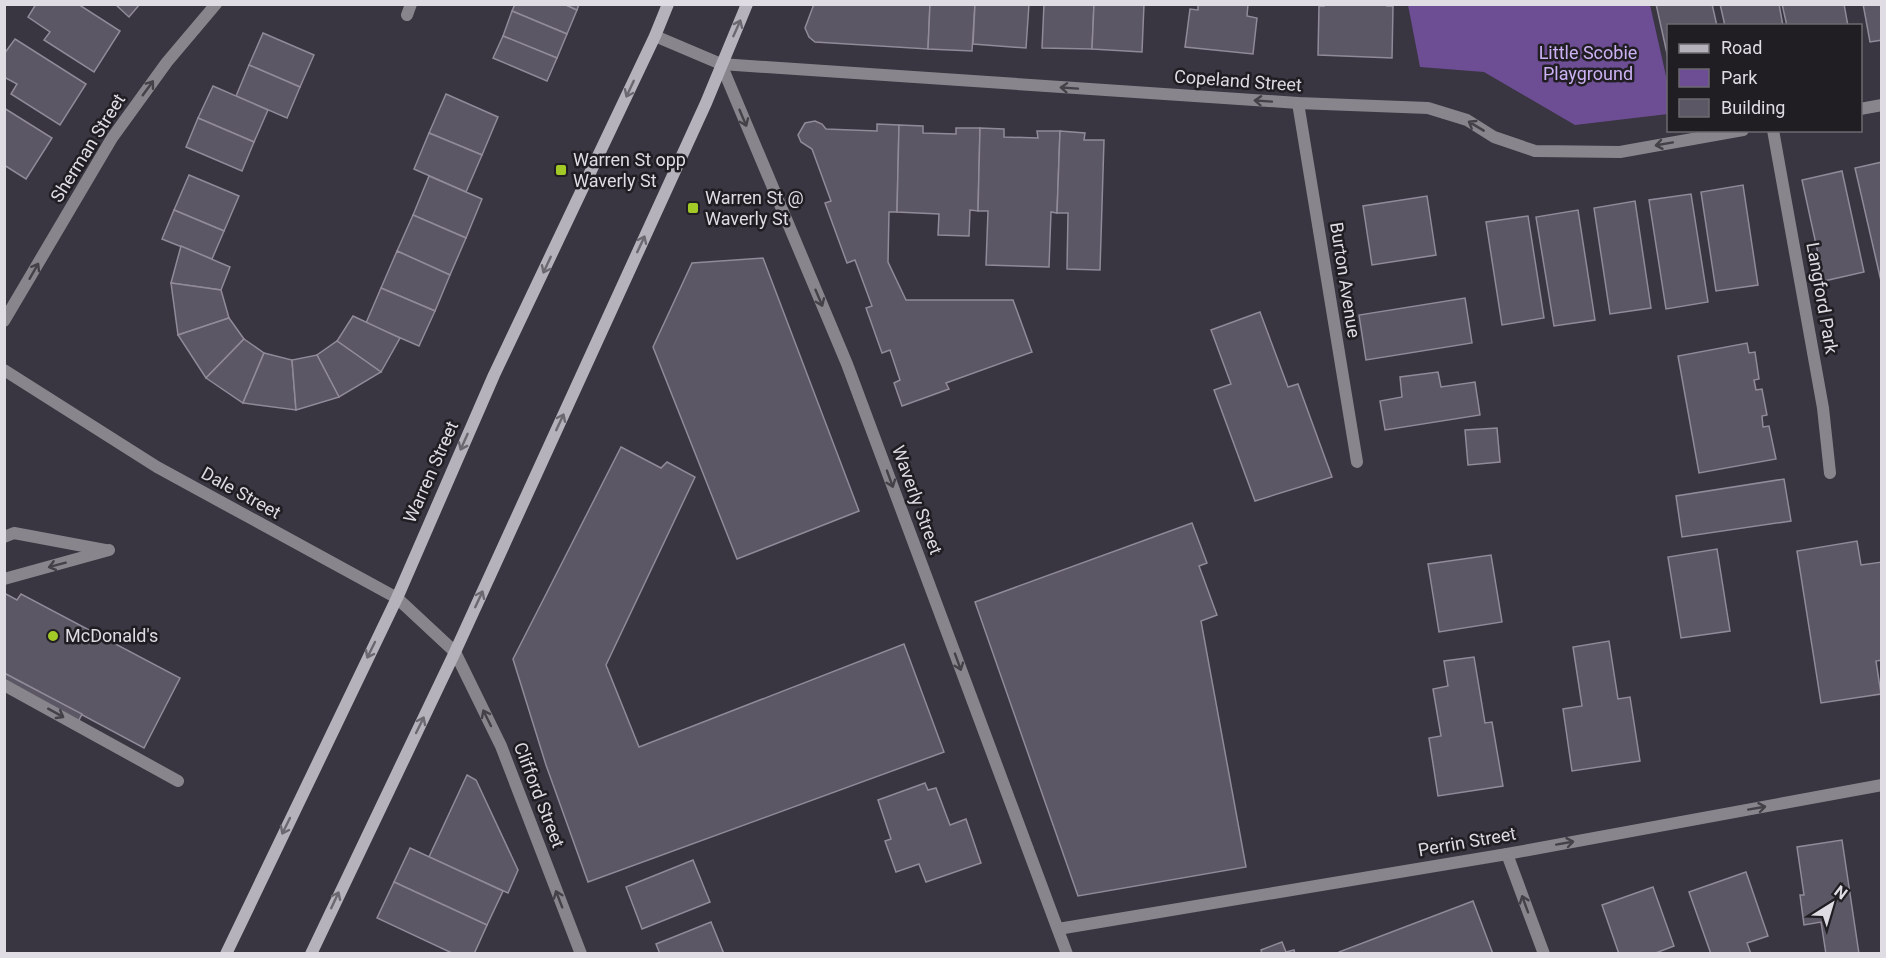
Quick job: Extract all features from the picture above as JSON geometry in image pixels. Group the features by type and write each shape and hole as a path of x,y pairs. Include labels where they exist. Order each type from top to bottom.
{"main road":[{"name":"Warren Street","path":"226,954 397,598 494,375 655,36 668,4"},
{"path":"311,954 455,652 706,103 747,4"}],"street":[{"name":"Sherman Street","path":"4,321 112,138 167,62 216,4"},
{"name":"Copeland Street","path":"655,36 721,64 1298,103 1428,108 1467,120 1494,137 1535,151 1620,152 1732,132"},
{"name":"Waverly Street","path":"721,64 847,364 1067,954"},
{"name":"Burton Avenue","path":"1298,103 1357,462"},
{"path":"1862,109 1881,105"},
{"name":"Langford Park","path":"1773,132 1823,408 1830,473"},
{"name":"Dale Street","path":"4,370 157,467 397,598 455,652"},
{"path":"4,537 14,533 109,550 4,579"},
{"name":"Clifford Street","path":"455,652 501,746 581,954"},
{"path":"4,685 178,781"},
{"name":"Perrin Street","path":"1058,929 1507,854 1881,785"},
{"path":"1507,854 1544,954"}],"green space":[{"name":"Little Scobie Playground","path":"1408,5 1650,5 1667,81 1667,114 1575,125 1484,72 1420,67"}],"building":[{"path":"36,4 78,4 120,31 94,72 44,40 50,32 28,17"},
{"path":"115,4 140,4 129,17"},
{"path":"515,4 564,4 577,10 567,34 512,11"},
{"path":"564,4 579,4 577,10"},
{"path":"814,4 930,4 928,49 815,42 809,37 805,28"},
{"path":"930,4 975,4 972,51 928,49"},
{"path":"975,4 1029,4 1026,48 973,44"},
{"path":"1044,4 1094,4 1092,49 1042,48"},
{"path":"1094,4 1144,4 1142,52 1092,49"},
{"path":"1198,4 1248,4 1247,16 1257,18 1253,54 1185,47 1190,9 1198,10"},
{"path":"1324,4 1387,4 1387,6 1393,6 1392,58 1318,55 1319,6 1324,6"},
{"path":"1656,4 1712,4 1717,24 1667,24 1667,54"},
{"path":"1720,4 1779,4 1783,24 1725,24"},
{"path":"1782,4 1844,4 1848,24 1787,24"},
{"path":"1863,4 1882,4 1882,40 1870,42"},
{"path":"512,11 567,34 557,58 503,36"},
{"path":"263,33 314,55 300,87 249,65"},
{"path":"503,36 557,58 547,81 493,58"},
{"path":"15,39 86,84 60,125 11,94 17,84 4,77 4,54"},
{"path":"249,65 300,87 287,118 236,96"},
{"path":"213,86 268,110 254,142 198,118"},
{"path":"446,94 498,117 482,155 429,133"},
{"path":"4,108 52,138 26,179 4,165"},
{"path":"198,118 254,142 242,171 186,147"},
{"path":"815,121 826,129 877,131 877,124 899,125 897,212 889,212 888,262 906,300 1013,300 1032,352 946,383 949,389 902,406 894,383 900,380 890,350 882,353 866,308 872,306 855,260 847,263 825,203 831,201 812,149 801,142 798,135 805,123"},
{"path":"899,125 923,126 923,133 956,134 956,128 980,128 978,211 970,210 969,236 938,235 939,214 897,212"},
{"path":"980,128 1004,129 1004,137 1038,138 1037,131 1060,131 1057,213 1051,212 1049,267 986,265 988,211 978,211"},
{"path":"1060,131 1085,133 1084,140 1104,140 1100,270 1067,269 1068,213 1057,213"},
{"path":"429,133 482,155 466,192 414,169"},
{"path":"1882,162 1882,281 1881,281 1855,168"},
{"path":"1842,171 1864,272 1824,281 1802,180"},
{"path":"189,175 239,196 224,231 174,210"},
{"path":"429,176 482,199 466,238 413,215"},
{"path":"1743,185 1758,285 1716,291 1701,192"},
{"path":"1691,194 1708,302 1666,309 1649,200"},
{"path":"1427,196 1436,255 1372,265 1363,206"},
{"path":"1635,201 1651,308 1610,314 1594,208"},
{"path":"174,210 224,231 212,259 162,239"},
{"path":"1578,210 1595,320 1554,326 1536,217"},
{"path":"413,215 466,238 450,275 397,251"},
{"path":"1528,216 1544,318 1502,325 1486,222"},
{"path":"181,246 230,267 221,290 171,283"},
{"path":"397,251 450,275 435,311 381,288"},
{"path":"763,258 859,511 737,559 653,347 692,263"},
{"path":"171,283 221,290 229,318 178,335"},
{"path":"381,288 435,311 419,346 366,323"},
{"path":"1465,298 1472,343 1366,360 1359,315"},
{"path":"1260,312 1288,387 1298,384 1332,477 1255,501 1214,390 1231,384 1211,330"},
{"path":"353,316 400,338 381,372 337,341"},
{"path":"229,318 244,339 206,378 178,335"},
{"path":"244,339 264,353 243,403 206,378"},
{"path":"337,341 381,372 339,397 317,355"},
{"path":"1747,343 1749,353 1755,352 1759,379 1754,380 1756,390 1762,389 1767,415 1762,416 1763,427 1769,426 1776,459 1699,473 1678,356"},
{"path":"264,353 292,360 296,410 243,403"},
{"path":"317,355 339,397 296,410 292,360"},
{"path":"1438,372 1441,387 1475,382 1480,415 1385,430 1380,401 1402,397 1400,377"},
{"path":"1497,428 1500,462 1468,465 1465,430"},
{"path":"621,447 661,468 667,462 695,477 606,665 639,747 904,644 944,752 588,882 546,765 513,659"},
{"path":"1784,479 1791,521 1682,537 1676,496"},
{"path":"1192,523 1207,563 1199,566 1217,615 1201,621 1246,867 1078,896 975,602"},
{"path":"1857,541 1861,565 1882,562 1882,660 1876,661 1881,694 1821,703 1797,551"},
{"path":"1717,549 1730,631 1681,638 1668,557"},
{"path":"1491,555 1502,622 1439,632 1428,564"},
{"name":"McDonald's","path":"4,593 17,600 21,594 180,678 144,748 4,673"},
{"path":"1609,641 1618,699 1630,697 1640,761 1572,771 1563,709 1582,706 1573,647"},
{"path":"1474,657 1485,723 1492,722 1503,786 1438,796 1429,738 1441,736 1433,689 1448,686 1444,661"},
{"path":"4,673 82,714 78,722 4,682"},
{"path":"467,775 476,780 518,870 508,893 429,857"},
{"path":"925,783 928,790 936,788 950,825 966,819 981,863 926,882 919,864 896,872 885,841 891,839 878,800"},
{"path":"1842,840 1859,954 1826,954 1821,922 1804,925 1800,895 1804,895 1797,847"},
{"path":"410,848 503,891 487,925 394,882"},
{"path":"693,860 710,902 642,929 626,887"},
{"path":"1746,872 1768,936 1747,943 1751,954 1711,954 1689,892"},
{"path":"394,882 487,925 474,954 454,954 377,918"},
{"path":"1653,887 1674,946 1653,954 1619,954 1602,905"},
{"path":"1473,901 1493,954 1339,954 1339,952"},
{"path":"711,922 724,954 660,954 656,944"},
{"path":"1282,942 1286,952 1294,950 1295,954 1262,954 1261,950"}],"place":[{"name":"Warren St opp Waverly St","path":"561,170"},
{"name":"Warren St @ Waverly St","path":"693,208"},
{"name":"McDonald's","path":"53,636"}]}
